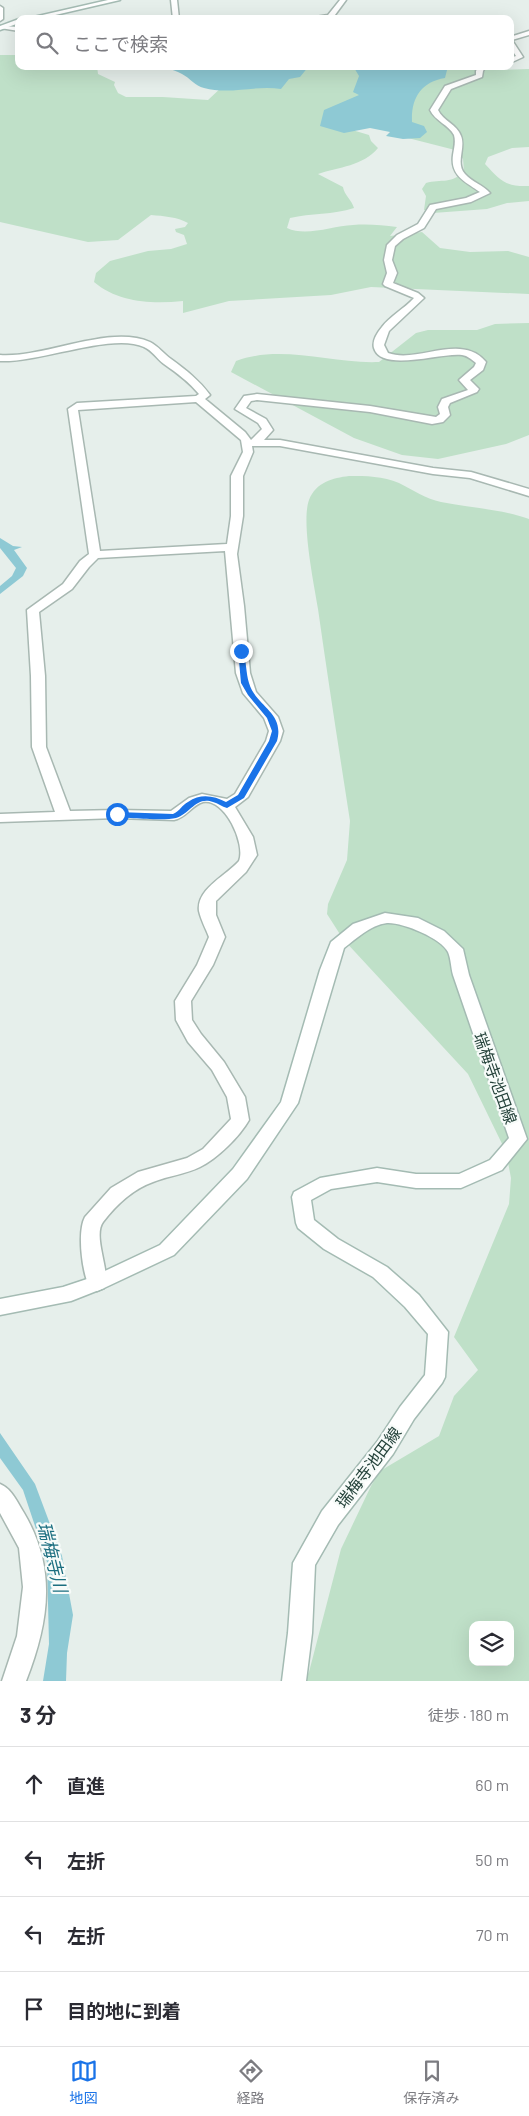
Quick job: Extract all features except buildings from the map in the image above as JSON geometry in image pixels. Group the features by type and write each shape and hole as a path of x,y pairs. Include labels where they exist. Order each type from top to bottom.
{"street":[{"path":"47,15 117,0"},
{"path":"174,0 176,15"},
{"path":"331,15 343,0"},
{"path":"0,8 0,24"},
{"path":"0,24 15,22"},
{"path":"0,24 15,28"},
{"path":"514,39 529,33"},
{"path":"514,47 520,57 514,59"},
{"path":"227,806 241,796 273,741 276,731 271,717 250,693 245,683 238,606 232,572 232,546 237,516 237,476 251,442 268,430 262,421 240,409 248,398 256,397 370,409 432,421 439,420 445,415 443,407 446,401 472,392 474,389 464,380 479,368 481,362 478,358 461,353 442,352 399,358 389,357 381,354 378,348 379,338 386,328 419,298 410,292 388,284 392,273 388,260 391,245 400,237 420,226 433,207 468,200 486,194 458,171 456,165 459,138 455,130 435,115 434,110 448,88 480,76 480,70"},
{"path":"0,358 16,360 101,342 132,339 149,345 195,382 205,395 198,399 77,406 72,409 95,555"},
{"path":"198,399 251,442 280,443 433,471 471,475 513,490 529,493"},
{"path":"64,816 39,746 38,676 33,610 64,590 73,581 88,559 95,555 232,546"},
{"path":"0,818 117,814 174,816 182,813 190,804 202,798 214,799 227,806 243,831 248,843 249,855 240,867 211,895 207,908 217,937 205,965 183,1001 184,1020 194,1038 218,1066 236,1097 240,1120 209,1154 193,1163 145,1177 118,1193 92,1222 91,1251 97,1283"},
{"name":"瑞梅寺池田線","path":"0,1307 64,1295 97,1283 167,1250 240,1174 289,1103 328,970 337,946 359,928 385,918 412,922 438,935 455,949 461,976 518,1139 496,1165 461,1181 416,1181 377,1175 327,1183 301,1197 305,1223 331,1244 380,1272 412,1301 438,1332 436,1377 407,1414 385,1448 330,1518 304,1564 300,1633 294,1681"},
{"path":"0,1494 16,1518 32,1555 34,1600 25,1655 14,1681"}],"green space":[{"path":"0,55 15,55 15,70 98,70 98,74 115,82 114,85 118,93 126,97 208,100 223,86 286,70 365,70 371,94 332,124 369,135 371,141 378,148 365,159 318,174 343,187 354,208 290,218 287,228 311,231 353,225 397,227 390,236 422,232 440,248 470,252 508,251 529,257 529,294 371,287 331,295 229,301 183,313 183,301 148,302 125,298 104,289 94,282 96,273 110,261 148,251 171,249 187,244 184,235 176,232 175,229 185,227 188,223 184,221 166,216 151,215 118,240 88,242 0,222"},
{"path":"529,69 529,147 512,148 488,157 485,164 508,184 529,186 529,201 507,203 487,209 433,213 424,210 426,196 422,189 426,183 456,178 464,171 463,159 455,150 404,137 405,105 429,70"},
{"path":"529,323 529,435 506,444 438,459 402,455 354,438 231,372 236,361 253,356 271,354 379,362 416,333 428,330 477,330 495,324"},
{"path":"349,476 387,479 435,501 497,511 529,519 529,1681 304,1681 309,1672 341,1549 371,1486 380,1471 439,1436 454,1396 478,1370 454,1337 509,1204 511,1178 506,1152 468,1074 343,939 327,914 328,904 347,860 350,821 306,523 309,500 312,494 321,485 331,480"}],"water":[{"path":"173,70 306,70 300,77 289,79 281,89 262,88 223,91 201,87"},
{"path":"355,70 447,70 445,78 430,83 419,92 413,106 412,122 424,126 427,132 420,138 403,139 386,136 390,132 370,128 344,133 320,126 324,110 359,95 353,92 359,76"},
{"path":"0,538 13,546 22,547 14,550 27,568 23,576 0,594 0,586 12,576 16,568 0,548"},
{"name":"瑞梅寺川","path":"0,1433 35,1484 62,1556 73,1615 67,1653 66,1681 43,1681 49,1644 47,1562 23,1490 0,1458"}],"route":[{"path":"117,814 174,816 182,813 190,804 202,798 214,799 227,806 241,796 273,741 276,731 271,717 250,693 245,683 241,651"}]}
